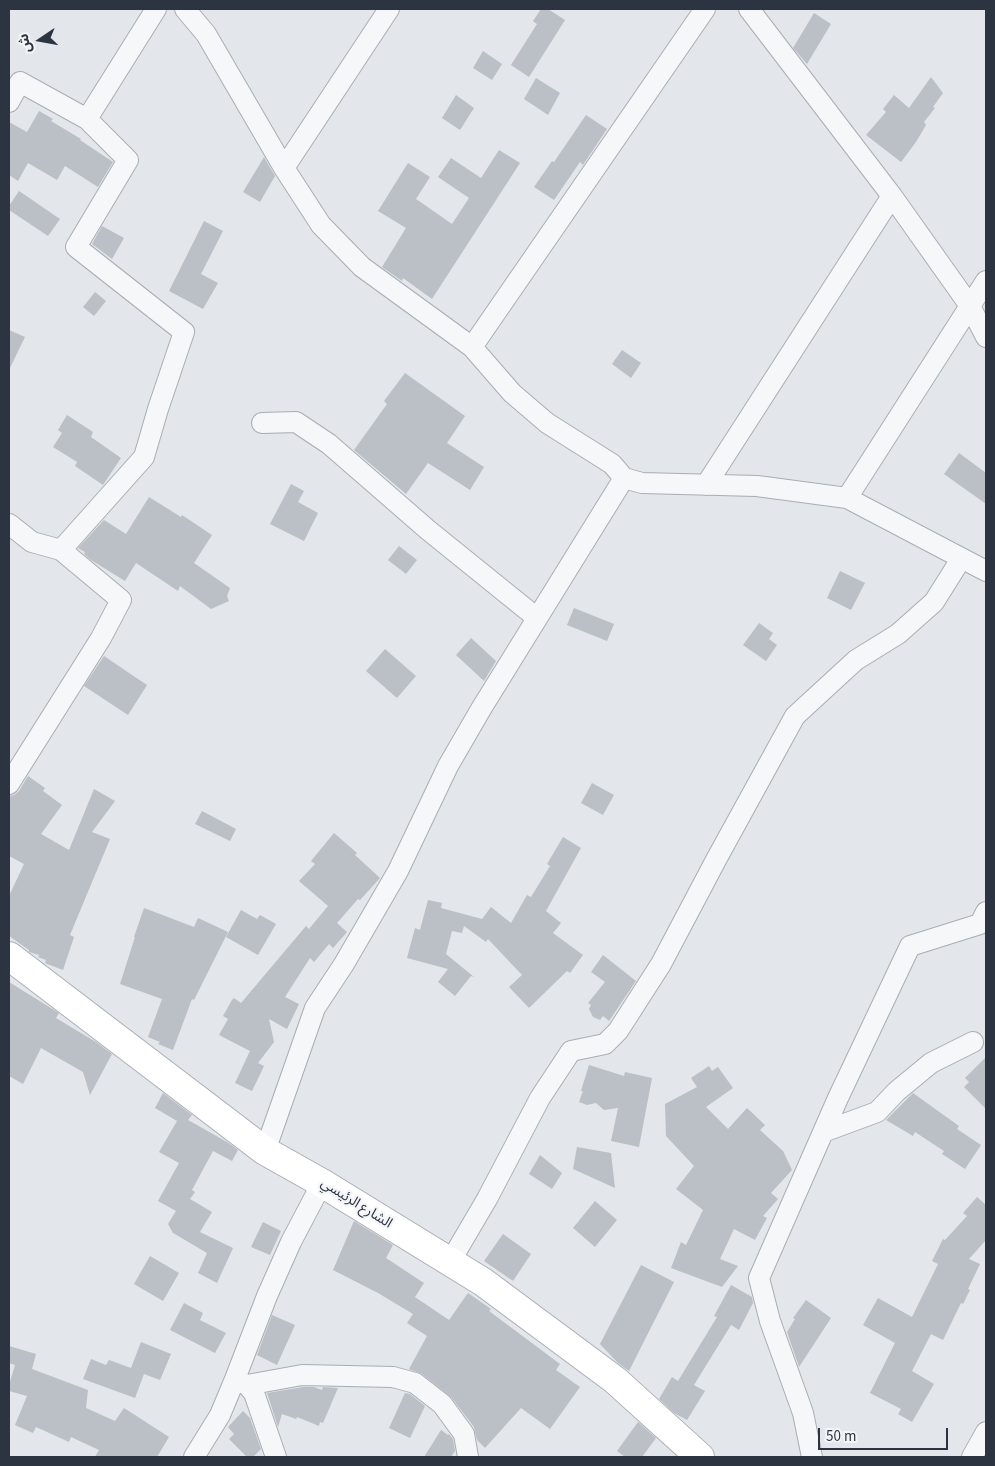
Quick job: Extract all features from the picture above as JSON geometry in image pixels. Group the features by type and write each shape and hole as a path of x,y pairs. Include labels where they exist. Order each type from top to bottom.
{"street":[{"path":"87,119 156,9"},
{"path":"184,9 206,34 284,168 321,225 362,267 472,347 512,394 547,423 612,464 624,478 642,483 757,486 847,498 986,571"},
{"path":"284,168 389,9"},
{"path":"472,347 705,9"},
{"path":"749,9 892,196 970,306 986,336"},
{"path":"9,102 20,82 87,119 128,160 76,247 184,332 144,457 61,550"},
{"path":"706,485 892,196"},
{"path":"847,498 986,281"},
{"path":"262,423 296,422 329,444 428,530 537,618"},
{"path":"265,1151 315,1008 347,959 398,871 448,766 624,478"},
{"path":"9,524 32,542 61,550 121,600 101,638 9,784"},
{"path":"450,1262 487,1199 540,1098 572,1051 605,1044 618,1031 662,964 795,716 856,660 898,634 934,602 961,559"},
{"path":"812,1457 803,1413 770,1321 759,1278 823,1132 910,946 980,924 986,912"},
{"name":"الشارع الرئيسي","path":"9,956 265,1151 322,1183 483,1282 615,1380 700,1457"},
{"path":"823,1132 877,1112 896,1091 931,1064 973,1042"},
{"path":"194,1457 241,1382 267,1296 291,1242 322,1183"},
{"path":"241,1382 302,1376 393,1377 415,1383 442,1404 464,1434 468,1457"},
{"path":"241,1382 254,1393 276,1457"},
{"path":"972,1457 986,1432"}],"building":[{"path":"541,9 548,9 565,20 529,77 511,65 537,24 533,21"},
{"path":"814,13 831,24 807,64 793,48"},
{"path":"483,51 502,64 492,80 473,68"},
{"path":"931,77 943,93 933,107 935,108 924,122 926,125 916,142 901,162 866,135 886,112 883,109 894,95 909,108"},
{"path":"536,78 560,93 548,115 524,99"},
{"path":"456,95 474,108 460,130 442,118"},
{"path":"39,111 113,162 98,187 65,166 57,180 28,163 18,181 9,175 9,122 27,132"},
{"path":"586,115 607,129 583,165 580,162 554,200 534,187 552,161 554,162"},
{"path":"499,150 520,163 432,299 403,278 402,281 382,267 406,228 378,211 408,163 430,177 416,199 452,224 469,198 438,177 451,158 481,178"},
{"path":"264,157 275,176 260,202 243,192"},
{"path":"19,191 60,219 48,236 9,210 9,206"},
{"path":"204,221 223,231 201,274 218,283 203,309 169,291"},
{"path":"102,226 124,238 112,259 92,244"},
{"path":"95,292 106,301 94,316 83,307"},
{"path":"9,330 25,337 9,370"},
{"path":"622,350 641,363 631,378 612,364"},
{"path":"405,373 465,416 447,443 484,467 470,490 428,463 406,494 354,450 387,404 384,401"},
{"path":"67,415 93,432 91,437 121,458 103,485 75,466 77,462 53,447 62,433 58,430"},
{"path":"959,453 986,473 986,504 944,474"},
{"path":"291,484 304,491 298,502 318,513 304,541 270,524"},
{"path":"149,497 181,517 182,515 212,535 194,563 230,588 227,596 229,601 211,609 180,586 178,591 136,563 125,581 91,560 84,554 85,552 78,548 104,520 126,534"},
{"path":"399,546 417,560 406,574 388,560"},
{"path":"840,571 865,583 851,610 827,598"},
{"path":"574,608 614,624 607,641 567,625"},
{"path":"759,623 773,633 769,639 777,645 766,661 743,645"},
{"path":"471,638 496,661 484,681 456,655"},
{"path":"385,649 416,676 397,698 366,671"},
{"path":"104,656 147,685 128,715 84,686"},
{"path":"28,776 45,788 43,791 62,805 41,834 69,850 94,789 115,801 92,832 110,839 70,935 74,937 63,970 45,963 46,960 38,957 39,955 29,952 29,950 9,936 9,896 24,864 9,856 9,796 19,791"},
{"path":"592,783 614,795 603,815 581,803"},
{"path":"202,811 236,829 230,841 195,824"},
{"path":"334,833 357,853 355,855 380,878 337,923 347,932 333,948 329,944 314,962 310,958 285,997 299,1004 287,1029 269,1019 274,1042 258,1063 264,1066 252,1091 235,1083 250,1051 219,1035 228,1019 223,1016 232,1000 234,998 241,1003 306,926 309,929 328,906 299,881 315,864 311,861"},
{"path":"563,837 581,848 546,911 561,923 553,933 583,955 570,973 567,971 529,1008 509,987 522,975 488,939 486,942 464,926 462,933 452,931 446,954 474,977 471,976 455,996 438,982 448,969 407,958 415,928 420,930 428,900 442,903 441,908 482,919 491,907 511,923 527,895 531,897 550,866 547,864"},
{"path":"144,908 194,927 198,918 228,932 194,1000 192,999 173,1050 158,1044 160,1042 148,1037 162,999 120,984"},
{"path":"241,910 257,919 260,915 276,924 258,955 226,937"},
{"path":"603,955 636,981 609,1021 603,1016 600,1020 593,1017 589,1009 591,1005 588,1003 605,982 591,972"},
{"path":"9,982 59,1013 56,1018 112,1054 90,1095 83,1072 41,1048 23,1084 9,1076"},
{"path":"986,1057 986,1109 964,1087 969,1082 965,1078"},
{"path":"589,1065 624,1076 625,1072 652,1078 639,1147 611,1141 618,1108 604,1110 596,1103 587,1105 579,1102"},
{"path":"709,1066 712,1071 718,1067 733,1088 706,1107 728,1129 747,1108 765,1125 760,1130 783,1151 792,1170 771,1193 778,1199 763,1216 767,1218 755,1240 734,1229 720,1259 738,1266 722,1287 671,1268 681,1242 686,1245 703,1210 676,1189 694,1166 666,1136 665,1104 697,1087 691,1078"},
{"path":"163,1093 192,1115 188,1120 238,1150 232,1161 213,1151 192,1190 195,1192 190,1199 212,1212 200,1232 233,1248 217,1283 198,1273 207,1253 173,1233 168,1224 176,1211 158,1201 179,1163 159,1152 177,1121 155,1108"},
{"path":"913,1093 959,1126 957,1129 981,1145 965,1169 942,1154 944,1151 915,1132 913,1136 886,1120"},
{"path":"577,1147 611,1153 615,1188 573,1169"},
{"path":"540,1155 562,1173 552,1189 529,1174"},
{"path":"977,1197 986,1205 986,1240 969,1259 980,1264 968,1289 970,1290 963,1304 961,1303 943,1340 931,1334 912,1371 934,1384 912,1422 898,1414 901,1409 870,1393 895,1343 863,1325 878,1298 912,1317 938,1264 932,1261 943,1239 945,1240 967,1216 963,1213"},
{"path":"595,1201 617,1220 595,1247 573,1228"},
{"path":"354,1221 393,1245 386,1258 424,1283 415,1297 449,1320 468,1293 560,1364 556,1370 580,1387 550,1429 521,1408 485,1448 477,1440 474,1427 451,1397 422,1374 409,1369 427,1336 407,1323 413,1314 378,1293 333,1270"},
{"path":"263,1222 281,1231 270,1255 251,1247"},
{"path":"503,1234 531,1254 513,1281 484,1261"},
{"path":"150,1256 179,1273 163,1301 134,1284"},
{"path":"641,1265 674,1282 629,1371 617,1362 600,1344"},
{"path":"731,1285 752,1297 753,1303 739,1330 731,1325 694,1385 705,1391 687,1420 674,1413 659,1399 672,1377 678,1381 717,1317 714,1316"},
{"path":"806,1300 831,1318 799,1367 787,1332 795,1319 793,1318"},
{"path":"184,1303 203,1313 200,1320 226,1333 215,1353 170,1330"},
{"path":"272,1315 295,1325 277,1365 257,1355"},
{"path":"141,1342 171,1354 160,1380 144,1374 135,1398 83,1379 91,1359 106,1365 109,1360 131,1368"},
{"path":"9,1346 36,1354 32,1369 88,1390 86,1408 115,1421 124,1408 169,1437 157,1457 95,1457 99,1450 71,1437 69,1442 36,1427 33,1433 15,1425 27,1396 9,1391 15,1365 9,1363"},
{"path":"314,1387 322,1390 323,1387 338,1388 323,1423 320,1422 319,1426 297,1417 296,1419 282,1414 278,1427 267,1393"},
{"path":"405,1393 410,1394 425,1406 410,1438 389,1428"},
{"path":"243,1411 250,1418 261,1449 253,1457 247,1457 229,1439 234,1434 228,1427"},
{"path":"638,1422 656,1438 642,1457 625,1457 617,1451"},
{"path":"441,1430 449,1434 453,1439 455,1451 451,1457 424,1457"}]}
